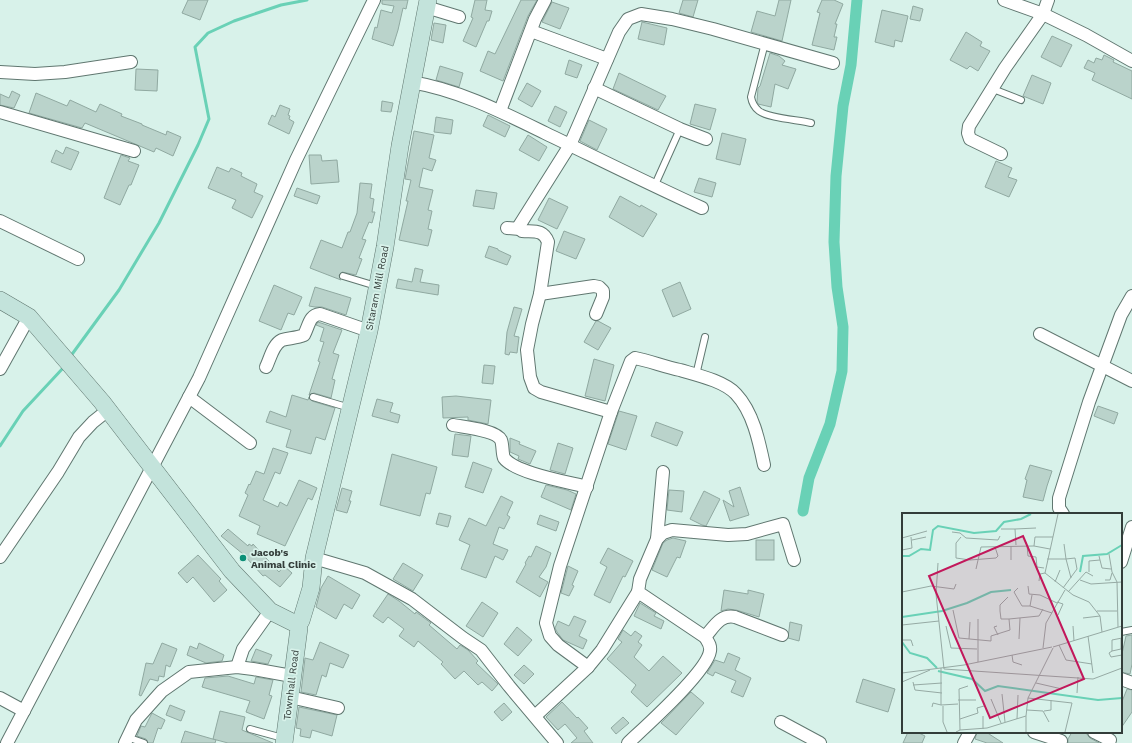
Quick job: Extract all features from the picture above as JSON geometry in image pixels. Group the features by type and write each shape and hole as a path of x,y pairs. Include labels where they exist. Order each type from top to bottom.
{"main road":[{"name":"Sitaram Mill Road","path":"314,565 369,331 385,247 400,146 427,3"},
{"path":"0,300 29,317 49,340 108,410 232,571 270,610 296,623"},
{"name":"Townhall Road","path":"285,741 296,623 311,588 314,565"}],"street":[{"path":"7,743 199,378 296,160 374,0"},
{"path":"500,111 535,19 545,0"},
{"path":"1004,0 1043,14 1086,35 1132,61"},
{"path":"1001,154 970,139 968,133 969,126 1043,14 1048,0"},
{"path":"427,3 459,17"},
{"path":"520,229 519,226 570,145 619,32 628,19 641,14 679,21 765,43 833,63"},
{"path":"531,31 607,59"},
{"path":"0,72 35,74 65,72 131,62"},
{"path":"412,82 446,90 500,111 702,208"},
{"path":"594,88 706,139"},
{"path":"0,112 134,151"},
{"path":"0,221 78,258"},
{"path":"507,228 520,229 522,231 541,232 546,236 548,242 540,294 527,350 530,377 534,388 541,392 611,412"},
{"path":"540,294 594,286 599,287 603,291 603,296 596,314"},
{"path":"1062,513 1059,508 1059,498 1088,402 1121,315 1132,296"},
{"path":"266,367 276,345 281,341 304,335 311,317 314,314 320,314 369,331"},
{"path":"0,369 29,317"},
{"path":"1040,334 1132,381"},
{"path":"588,667 558,645 550,636 546,623 560,566 611,412 631,361 635,358 696,375 722,384 736,393 747,409 760,444 764,464"},
{"path":"189,397 250,443"},
{"path":"0,557 58,472 79,437 92,422 108,410"},
{"path":"453,425 487,432 498,436 501,441 506,462 544,477 587,486"},
{"path":"535,716 588,667 602,650 638,592 640,579 657,539 663,472"},
{"path":"657,539 663,533 672,530 728,535 747,534 783,524 794,560"},
{"path":"1122,524 1132,526 1122,559"},
{"path":"314,565 365,573 412,599 481,650 557,743"},
{"path":"628,743 683,690 703,666 710,652 710,644 705,637 638,592"},
{"path":"237,668 243,648 270,610"},
{"path":"705,637 722,618 728,616 735,617 782,635"},
{"path":"126,740 136,720 162,691 189,672 221,668 237,668 253,669 292,676"},
{"path":"1122,679 1132,683"},
{"path":"290,697 338,708"},
{"path":"0,698 24,711"},
{"path":"781,722 814,740"},
{"path":"964,743 969,733"},
{"path":"1038,733 1062,739"},
{"path":"1096,733 1110,740"}],"lane":[{"path":"765,43 751,97 752,104 759,111 770,115 811,123"},
{"path":"993,89 1021,100"},
{"path":"654,186 680,128"},
{"path":"343,276 377,286"},
{"path":"696,375 705,337"},
{"path":"313,397 351,408"},
{"path":"1122,632 1132,630"},
{"path":"250,729 285,741"},
{"path":"126,740 144,743"}],"building":[{"path":"188,0 208,0 200,20 182,13"},
{"path":"382,0 408,0 406,9 403,8 393,46 372,39 375,27 377,28 381,10 392,13 394,6 382,4"},
{"path":"475,0 487,0 485,10 492,11 489,21 487,21 476,47 463,41 473,18 471,17"},
{"path":"521,0 537,0 528,16 503,81 480,71 488,51 495,54"},
{"path":"683,0 698,0 693,17 679,13"},
{"path":"779,0 791,0 782,41 751,32 757,11 775,16"},
{"path":"822,0 834,0 843,4 835,24 837,24 834,37 837,37 834,50 812,45 820,13 817,12"},
{"path":"552,2 569,8 560,29 542,22"},
{"path":"913,6 923,9 920,21 910,19"},
{"path":"882,10 908,16 902,42 895,40 894,47 875,42"},
{"path":"642,22 667,28 664,45 638,39"},
{"path":"434,23 446,25 443,43 431,40"},
{"path":"966,32 982,42 980,46 990,51 978,71 970,66 967,69 950,60"},
{"path":"1052,36 1072,45 1061,67 1041,57"},
{"path":"770,53 779,56 785,61 782,65 796,69 788,89 775,84 771,107 758,104 757,102 758,88 760,86"},
{"path":"1104,55 1114,60 1113,62 1132,71 1132,99 1092,80 1095,73 1084,68 1088,60 1094,63 1096,58 1102,60"},
{"path":"569,60 582,65 577,78 565,74"},
{"path":"440,66 463,73 459,87 436,80"},
{"path":"136,69 158,70 157,91 135,90"},
{"path":"619,73 666,96 658,110 613,89"},
{"path":"1032,75 1051,83 1043,104 1023,96"},
{"path":"527,83 541,91 532,107 518,99"},
{"path":"12,91 20,95 14,108 0,105 0,94 9,98"},
{"path":"36,93 67,106 70,100 96,112 100,104 122,114 121,116 166,135 167,131 181,137 173,156 156,148 154,152 85,123 82,128 29,113"},
{"path":"382,101 393,103 391,112 381,111"},
{"path":"695,104 716,109 710,130 690,124"},
{"path":"280,105 290,109 288,115 290,116 289,119 294,122 289,134 268,124 272,115 275,117"},
{"path":"555,106 567,112 560,127 548,121"},
{"path":"488,115 510,126 505,137 483,126"},
{"path":"436,117 453,120 451,134 434,132"},
{"path":"589,120 607,129 597,150 580,141"},
{"path":"414,131 434,135 429,158 436,160 432,171 423,168 419,187 433,190 428,210 432,211 428,229 432,230 428,246 399,240 411,180 405,179"},
{"path":"722,133 746,139 740,165 716,159"},
{"path":"528,135 547,147 539,161 519,150"},
{"path":"66,147 79,152 71,170 51,162 56,150 63,154"},
{"path":"121,155 130,158 128,161 139,165 131,185 129,185 120,205 104,198"},
{"path":"309,155 321,155 322,161 337,160 339,182 311,184"},
{"path":"996,161 1012,168 1008,177 1017,180 1009,197 985,187"},
{"path":"217,167 229,172 231,168 242,173 241,176 257,184 254,192 263,196 252,218 232,208 236,200 208,188"},
{"path":"699,178 716,183 712,197 694,192"},
{"path":"360,183 372,184 370,198 374,199 372,212 375,212 372,223 369,222 362,239 366,240 359,258 362,259 356,275 342,272 339,275 341,280 310,268 321,240 342,248 357,213"},
{"path":"297,188 320,196 317,204 294,196"},
{"path":"476,190 497,193 494,209 473,206"},
{"path":"620,196 657,214 643,237 609,217"},
{"path":"549,198 568,207 557,229 538,220"},
{"path":"564,231 585,239 576,259 556,251"},
{"path":"489,246 511,256 507,265 485,257"},
{"path":"415,268 423,270 420,282 439,285 438,295 396,288 398,279 412,282"},
{"path":"680,282 691,309 673,317 662,290"},
{"path":"274,285 302,297 294,315 288,313 281,330 259,321"},
{"path":"315,287 351,298 346,315 322,307 309,306"},
{"path":"514,307 522,309 514,336 519,337 517,353 510,352 509,355 505,354 507,332"},
{"path":"596,321 611,328 598,350 584,342"},
{"path":"318,322 342,330 333,353 339,355 332,379 335,380 331,398 314,393 309,395 320,362 318,361 324,342 320,341 324,328 316,325"},
{"path":"594,359 614,365 605,401 585,396"},
{"path":"484,365 495,366 493,384 482,383"},
{"path":"292,395 308,400 309,397 312,401 335,408 325,440 316,437 311,454 286,447 291,430 266,422 270,411 286,417"},
{"path":"456,396 491,400 488,424 468,420 468,417 443,418 442,397"},
{"path":"377,399 393,403 390,412 400,415 398,423 372,416"},
{"path":"1098,406 1118,413 1114,424 1094,416"},
{"path":"619,411 637,416 626,450 608,444"},
{"path":"656,422 683,432 677,446 651,436"},
{"path":"455,434 471,436 468,457 452,455"},
{"path":"510,438 520,442 519,444 536,451 530,464 518,459 519,456 510,452"},
{"path":"558,443 573,448 565,474 550,470"},
{"path":"273,448 288,453 280,474 275,472 263,500 278,507 280,502 287,506 299,480 317,488 312,500 308,498 285,546 257,534 260,526 239,516 248,495 245,493 249,484 250,485 256,471 264,474"},
{"path":"392,454 437,467 430,494 426,493 420,516 380,505"},
{"path":"473,462 492,469 483,493 465,487"},
{"path":"1030,465 1052,471 1043,501 1023,497 1027,480 1025,479"},
{"path":"546,485 567,490 576,494 571,510 541,497"},
{"path":"740,487 749,515 730,521 723,500 734,507 729,491"},
{"path":"342,488 352,491 349,501 351,501 347,513 336,510"},
{"path":"669,490 684,491 682,512 667,510"},
{"path":"704,491 720,499 706,526 690,519"},
{"path":"501,496 513,502 507,515 510,517 504,529 499,527 493,544 508,550 503,560 495,556 486,578 461,569 470,545 459,540 469,518 486,526"},
{"path":"439,513 451,516 448,527 436,524"},
{"path":"540,515 559,522 556,531 537,524"},
{"path":"228,529 248,546 249,544 252,546 253,544 279,572 284,566 292,573 280,587 265,575 263,576 243,554 221,536"},
{"path":"673,538 686,541 680,558 677,557 667,577 652,570 663,543"},
{"path":"756,540 774,540 774,560 756,560"},
{"path":"536,546 551,553 546,567 539,577 548,582 540,597 516,582 526,564 525,563 529,556 531,557"},
{"path":"608,548 633,561 625,577 623,576 610,603 594,595 607,567 600,563"},
{"path":"198,555 221,579 219,581 227,590 214,602 193,577 187,583 178,573"},
{"path":"403,563 423,575 413,591 393,579"},
{"path":"568,566 578,571 572,585 574,586 569,596 561,593"},
{"path":"328,576 360,595 352,609 344,604 336,619 316,607 321,588"},
{"path":"724,590 748,594 748,590 764,594 759,617 736,610 728,609 721,611"},
{"path":"388,594 415,614 416,612 431,623 429,625 457,649 460,645 468,650 478,661 476,663 498,684 492,691 482,682 478,685 464,671 455,679 441,664 443,662 418,641 414,647 399,636 404,629 388,617 383,623 373,616"},
{"path":"482,602 498,613 483,637 466,626"},
{"path":"640,603 656,613 654,616 664,621 661,629 634,616"},
{"path":"574,616 586,621 579,636 587,640 583,649 563,640 555,628 558,621 569,626"},
{"path":"790,622 802,625 799,641 788,638"},
{"path":"517,627 532,640 518,656 504,644"},
{"path":"623,630 631,636 635,631 642,636 638,642 642,645 634,657 649,671 663,656 682,673 647,707 631,692 636,685 607,659 622,642 618,639"},
{"path":"1132,635 1132,664 1130,674 1122,672 1122,654 1126,636"},
{"path":"320,642 349,655 343,668 330,663 326,677 322,675 316,695 301,692 305,658 313,660"},
{"path":"162,643 177,649 170,667 166,665 164,677 159,676 158,681 150,679 141,696 139,695 146,663 153,664"},
{"path":"199,643 224,655 222,661 206,663 187,655 190,646 197,649"},
{"path":"256,649 272,655 268,664 251,661"},
{"path":"728,653 740,658 735,670 751,678 743,697 731,692 736,681 715,672 713,676 707,673 715,660 724,663"},
{"path":"524,665 534,674 524,684 514,675"},
{"path":"228,676 254,684 256,677 273,680 269,695 272,696 264,719 246,712 250,701 202,687 205,678"},
{"path":"863,679 895,689 888,712 856,702"},
{"path":"1127,689 1132,690 1132,712 1122,727 1122,702"},
{"path":"691,692 704,703 676,735 661,723"},
{"path":"562,702 588,728 584,731 593,743 571,743 577,738 565,724 558,730 546,717"},
{"path":"504,703 512,712 502,721 494,712"},
{"path":"170,705 185,711 181,721 166,715"},
{"path":"299,707 337,715 332,736 312,730 310,738 300,736 301,729 296,728"},
{"path":"220,711 245,717 242,730 273,743 228,743 213,739"},
{"path":"152,713 165,720 161,729 158,728 153,743 148,743 146,739 137,736 141,726 145,727"},
{"path":"623,717 629,723 616,734 611,728"},
{"path":"185,731 216,740 215,743 181,743"},
{"path":"908,733 919,733 925,736 922,743 903,743"},
{"path":"977,733 988,733 1003,743 987,743 975,739"},
{"path":"1071,733 1086,733 1090,738 1099,743 1068,743 1068,739"}],"waterway":[{"path":"70,357 119,290 159,223 198,145 209,119 195,47 208,33 234,21 281,5 307,0"},
{"path":"803,511 809,478 830,424 842,371 843,327 837,287 834,242 836,176 843,106 851,65 857,0"},
{"path":"0,446 23,411 64,367"}],"place":[{"name":"Jacob's Animal Clinic","path":"243,558"}]}
